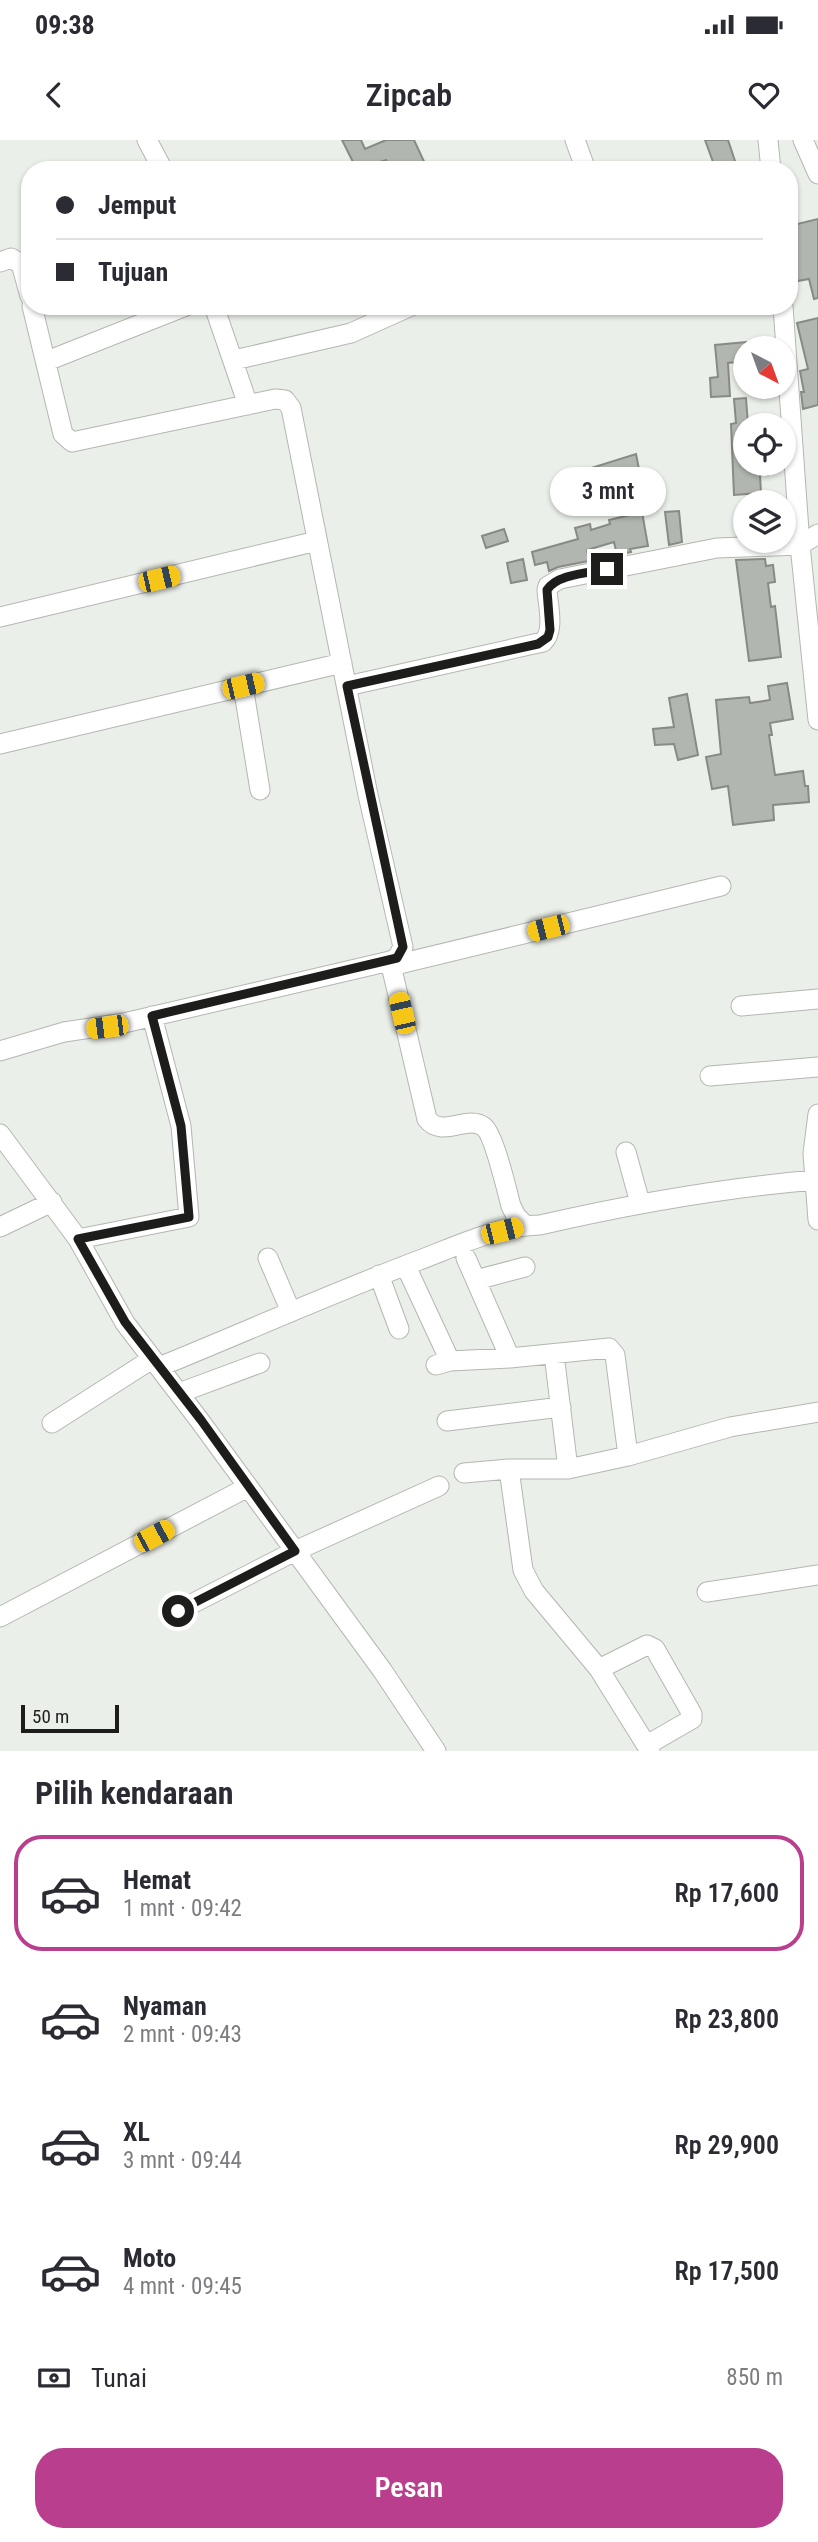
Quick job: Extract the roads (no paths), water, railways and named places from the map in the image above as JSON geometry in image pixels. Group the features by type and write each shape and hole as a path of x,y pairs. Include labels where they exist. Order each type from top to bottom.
{"street":[{"path":"147,140 158,161"},
{"path":"575,140 583,161"},
{"path":"768,140 770,161"},
{"path":"803,140 818,174"},
{"path":"0,262 11,258 21,263"},
{"path":"34,315 63,434 72,442 281,399 291,408 403,947 397,958 390,963"},
{"path":"47,361 163,315"},
{"path":"217,315 248,405"},
{"path":"233,360 351,333 391,315"},
{"path":"784,315 800,545 818,720"},
{"path":"347,686 543,642 550,630 548,586 560,579 707,550 800,545 818,534"},
{"path":"0,617 317,541"},
{"path":"0,744 342,663"},
{"path":"243,686 260,790"},
{"path":"0,1051 64,1032 107,1027 721,886"},
{"path":"390,963 427,1119 440,1128 475,1124 485,1127 492,1139 511,1206 525,1225"},
{"path":"741,1006 818,999"},
{"path":"78,1239 189,1217 181,1126 152,1016"},
{"path":"710,1076 818,1067"},
{"path":"818,1114 814,1138 818,1220"},
{"path":"0,1134 78,1239 125,1322 382,1670 436,1751"},
{"path":"626,1152 640,1203"},
{"path":"52,1423 155,1363 479,1237 525,1225 640,1203 757,1185 815,1169"},
{"path":"0,1227 52,1202"},
{"path":"268,1258 291,1311"},
{"path":"466,1258 510,1358"},
{"path":"476,1280 525,1267"},
{"path":"379,1275 399,1329"},
{"path":"410,1275 443,1363 609,1348 613,1350 628,1456"},
{"path":"554,1354 568,1469"},
{"path":"179,1393 260,1363"},
{"path":"447,1421 561,1407"},
{"path":"464,1473 509,1469 568,1469 628,1456 730,1427 818,1412"},
{"path":"509,1469 523,1570 534,1591 599,1669 649,1748 692,1719 692,1714 655,1649 647,1645 599,1669"},
{"path":"178,1611 295,1551 439,1486"},
{"path":"0,1617 248,1487"},
{"path":"707,1592 818,1575"}]}
